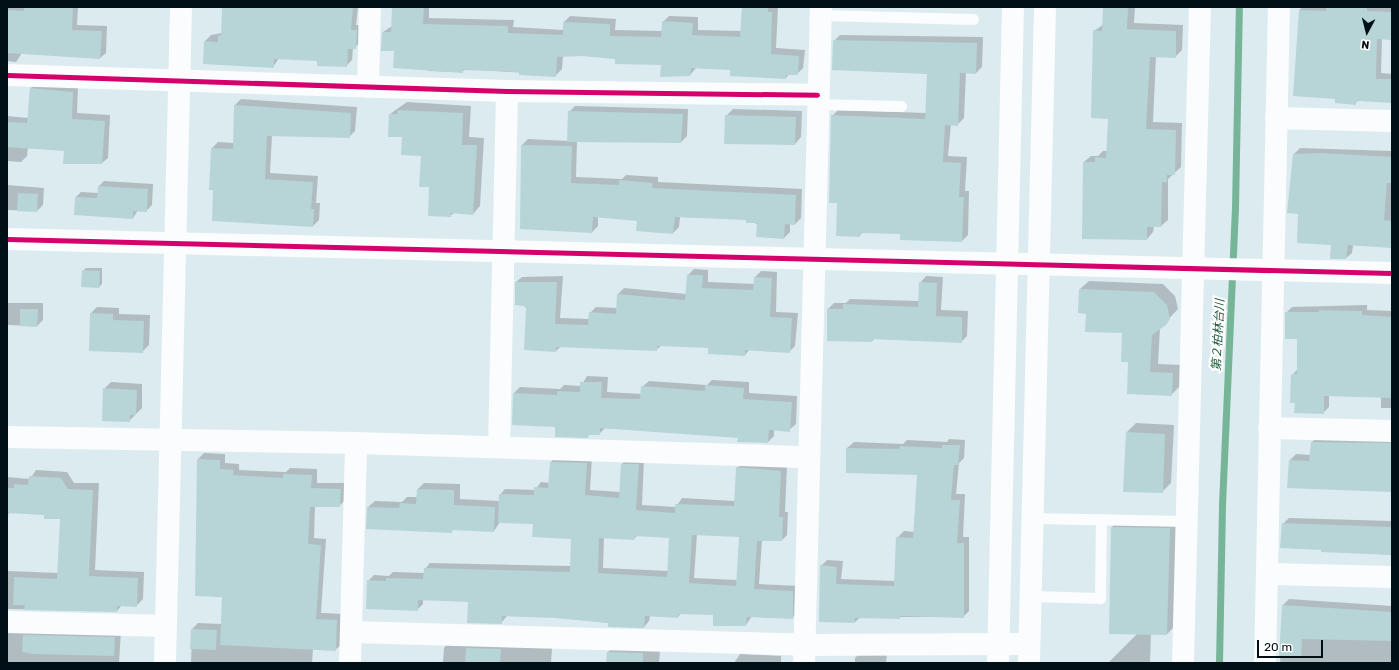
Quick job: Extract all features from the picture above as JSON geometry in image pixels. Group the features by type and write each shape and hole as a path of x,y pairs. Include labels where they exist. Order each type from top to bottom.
{"street":[{"path":"165,663 181,7"},
{"path":"368,87 370,7"},
{"path":"998,654 1013,7"},
{"path":"351,632 804,654 1029,654 1045,7"},
{"path":"1183,663 1187,521 1204,269 1200,7"},
{"path":"1265,663 1269,574 1269,428 1263,271 1276,118 1279,7"},
{"path":"804,654 808,457 815,261 817,100 821,11"},
{"path":"7,75 179,79 368,87 817,100"},
{"path":"500,447 502,251 506,91"},
{"path":"1276,118 1392,122"},
{"path":"7,239 502,251 815,261 1006,263 1263,271 1392,273"},
{"path":"1269,428 1392,430"},
{"path":"7,437 356,443 808,457"},
{"path":"350,663 356,443"},
{"path":"1269,574 1392,577"},
{"path":"7,622 166,626"}],"lane":[{"path":"821,11 972,19"},
{"path":"817,100 901,106"},
{"path":"1032,518 1187,521"},
{"path":"1030,596 1100,598 1101,519"}],"building":[{"path":"24,7 73,7 72,30 102,31 100,59 7,53 7,10 24,11"},
{"path":"222,7 353,7 351,30 357,30 356,49 348,49 347,67 317,66 317,61 274,59 274,68 203,64 204,41 218,42 218,35 221,36"},
{"path":"392,7 424,7 423,24 508,26 508,33 563,35 563,22 610,24 610,36 661,37 662,21 693,23 692,35 740,37 742,7 768,7 768,12 772,12 771,54 799,56 798,75 786,75 786,79 730,76 730,70 691,68 690,76 660,77 661,65 615,64 615,59 582,56 557,57 556,77 519,75 519,72 463,70 463,73 393,68 394,51 381,51 382,32 391,32"},
{"path":"1103,7 1128,7 1127,29 1176,31 1176,58 1150,57 1146,129 1176,130 1175,175 1167,175 1167,182 1162,182 1161,227 1147,227 1147,240 1082,239 1083,162 1095,162 1095,157 1106,158 1108,119 1091,118 1093,30 1102,31"},
{"path":"1326,7 1367,8 1367,11 1392,12 1392,40 1377,39 1376,79 1392,79 1392,103 1360,101 1356,102 1356,105 1335,103 1335,99 1293,96 1299,10 1326,11"},
{"path":"833,40 977,43 976,74 960,73 958,126 945,125 943,162 961,163 959,197 964,197 962,242 900,240 900,234 860,233 860,237 836,236 837,203 829,203 831,115 925,119 927,74 832,70"},
{"path":"30,88 73,92 72,119 105,121 102,164 63,164 64,151 7,147 7,122 27,123"},
{"path":"234,105 351,113 350,138 267,136 265,179 313,182 311,209 314,209 313,227 212,221 213,190 209,190 211,148 233,149"},
{"path":"398,110 463,113 462,145 477,145 473,215 451,213 451,217 428,216 429,187 419,187 421,156 401,155 402,137 388,137 389,114 397,114"},
{"path":"568,111 683,114 681,143 567,142"},
{"path":"725,115 796,117 795,145 724,144"},
{"path":"521,145 572,146 571,183 619,185 619,180 653,183 652,188 796,195 795,225 785,224 784,239 756,237 757,223 746,223 746,220 675,217 673,234 636,231 637,221 593,217 592,233 520,229"},
{"path":"1321,153 1392,157 1392,183 1387,183 1384,220 1392,221 1392,248 1348,245 1346,259 1330,259 1331,245 1297,243 1298,214 1287,213 1293,154"},
{"path":"98,186 148,189 147,212 133,211 133,219 74,215 75,197 97,198"},
{"path":"18,193 38,194 37,212 17,211"},
{"path":"82,270 100,271 99,288 81,287"},
{"path":"687,275 703,275 702,288 753,290 754,277 772,278 770,317 792,318 790,353 745,350 745,356 708,354 708,348 657,346 657,351 556,347 556,352 524,350 526,309 524,306 515,305 515,282 557,282 555,324 588,325 589,312 616,314 617,294 685,300"},
{"path":"919,282 937,283 936,316 962,317 962,343 872,339 872,342 827,341 827,309 843,309 843,304 918,307"},
{"path":"1079,289 1154,292 1167,305 1170,319 1166,325 1152,335 1150,372 1173,373 1172,396 1127,394 1128,362 1121,362 1122,333 1085,332 1086,314 1078,313"},
{"path":"20,309 38,309 37,327 20,326"},
{"path":"1319,310 1362,311 1362,315 1392,317 1392,398 1324,396 1324,414 1294,413 1295,403 1290,403 1291,374 1297,374 1297,339 1285,339 1285,312 1319,312"},
{"path":"90,313 113,314 113,320 144,321 143,353 89,351"},
{"path":"580,382 602,382 601,398 640,399 641,386 705,391 705,385 744,388 743,399 792,402 790,432 769,430 768,443 737,442 738,438 600,428 600,435 588,435 588,438 555,437 555,427 512,425 513,393 557,395 557,391 580,392"},
{"path":"103,388 137,390 136,415 130,415 130,422 102,421"},
{"path":"1126,432 1165,434 1163,493 1123,492"},
{"path":"1311,442 1392,443 1392,492 1287,488 1289,460 1309,461"},
{"path":"942,445 960,445 958,465 954,465 951,500 960,500 957,543 964,543 964,618 901,616 900,619 855,618 855,623 819,622 820,565 837,567 836,584 894,586 896,537 913,538 917,475 846,473 846,448 899,449 900,446 942,448"},
{"path":"197,459 220,460 220,469 234,470 233,475 283,478 283,474 312,475 311,488 341,489 340,507 310,507 308,544 321,545 316,619 337,620 336,651 220,645 222,597 195,596"},
{"path":"550,462 587,463 585,495 619,498 621,464 639,464 636,510 675,513 675,504 734,506 736,467 781,471 779,517 783,517 782,541 757,541 754,589 793,591 793,619 747,617 746,626 713,626 713,615 678,614 678,618 645,616 644,628 608,627 608,623 555,618 502,616 502,624 467,623 468,602 418,600 418,611 366,609 367,580 386,581 386,578 423,579 424,568 570,572 571,539 532,537 533,524 498,523 499,494 534,495 534,487 548,488","holes":["692,535 739,537 736,586 689,583","635,536 669,538 667,577 598,573 599,538 634,540"]},
{"path":"29,476 61,478 68,489 93,490 89,576 138,578 137,607 117,606 117,612 24,610 25,605 13,605 14,577 57,579 60,519 44,519 44,515 7,513 7,488 14,488 14,484 28,485"},
{"path":"417,489 454,490 454,505 495,507 494,532 452,530 452,533 366,529 367,507 399,508 400,503 416,504"},
{"path":"1282,523 1392,527 1392,555 1321,552 1321,550 1280,548"},
{"path":"1111,527 1170,528 1167,635 1109,634"},
{"path":"1282,605 1392,612 1392,641 1302,639 1301,658 1279,657"},
{"path":"191,629 217,630 216,650 190,649"},
{"path":"23,635 115,637 114,656 33,654 22,652"},
{"path":"466,648 501,649 500,663 465,663"},
{"path":"607,652 643,653 643,663 606,663"}],"waterway":[{"name":"第２柏林台川","path":"1219,663 1222,505 1235,208 1239,7"}],"cycle path":[{"path":"7,75 507,91 817,95"},
{"path":"7,239 1392,273"}]}
